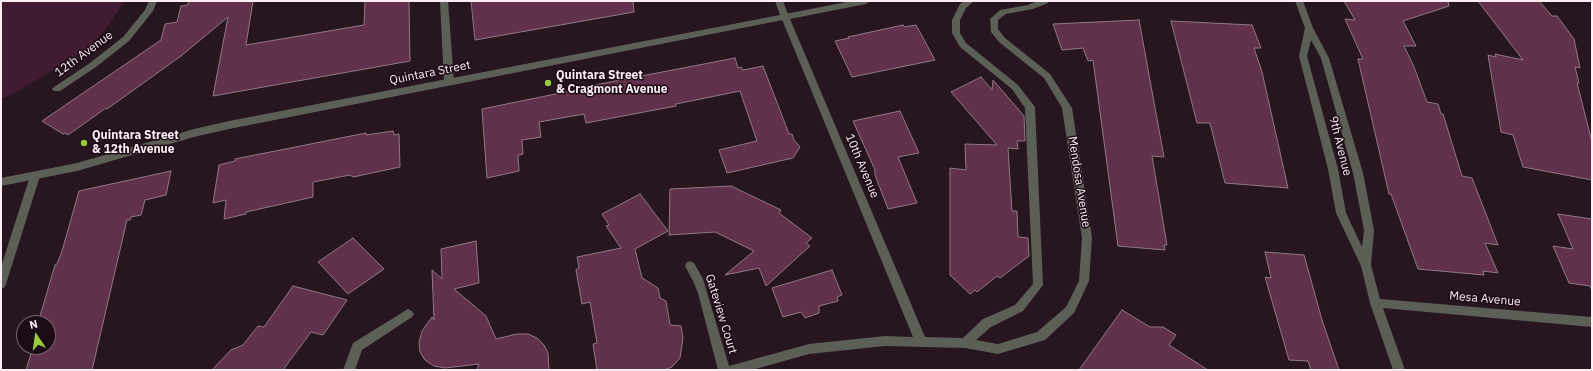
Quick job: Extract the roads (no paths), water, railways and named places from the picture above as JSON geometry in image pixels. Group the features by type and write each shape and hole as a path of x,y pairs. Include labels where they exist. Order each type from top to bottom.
{"street":[{"name":"12th Avenue","path":"57,89 93,65 126,39 149,11 153,1"},
{"path":"444,1 449,82"},
{"name":"10th Avenue","path":"779,1 921,341"},
{"name":"Quintara Street","path":"1,182 77,167 194,133 229,125 866,1"},
{"path":"965,342 988,323 1019,308 1038,285 1030,107 1015,87 963,45 956,33 956,20 963,6 970,1"},
{"name":"Mendosa Avenue","path":"733,370 809,349 885,341 965,342 998,349 1041,336 1070,310 1084,281 1087,238 1066,108 1057,90 1047,76 1002,40 994,30 994,19 1003,12 1045,1"},
{"name":"9th Avenue","path":"1299,1 1309,28 1325,58 1358,173 1369,230 1366,266"},
{"name":"9th Avenue","path":"1309,28 1303,56 1333,169 1341,213 1366,266 1376,303 1399,370"},
{"path":"1,284 35,176"},
{"name":"Gateview Court","path":"690,266 698,279 703,293 724,370"},
{"name":"Mesa Avenue","path":"1376,303 1592,322"},
{"path":"349,370 357,347 408,314"}],"place":[{"name":"Quintara Street & Cragmont Avenue","path":"548,83"},
{"name":"Quintara Street & 12th Avenue","path":"84,143"}]}
